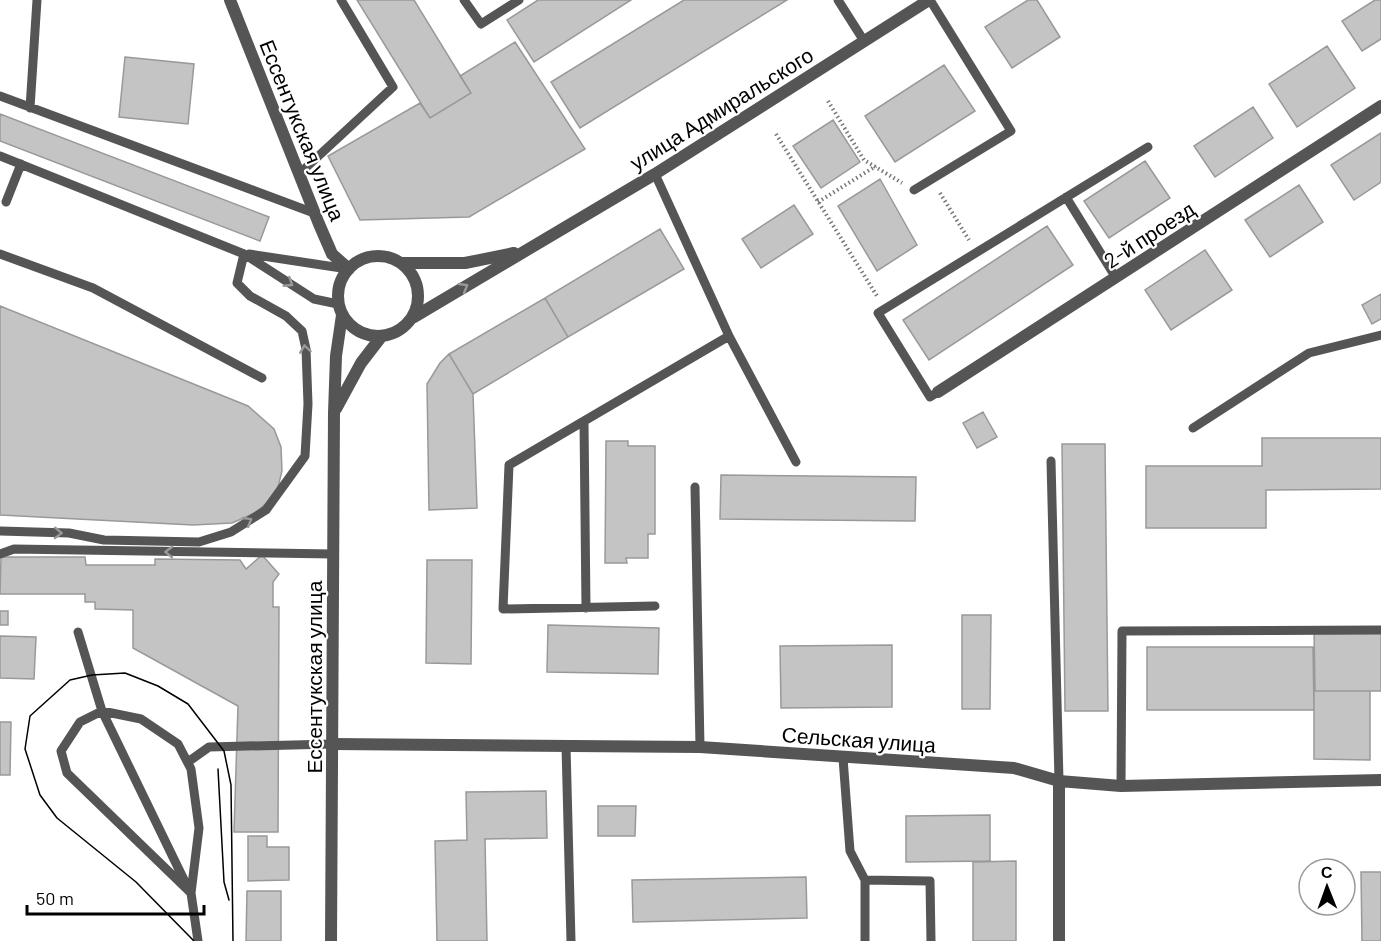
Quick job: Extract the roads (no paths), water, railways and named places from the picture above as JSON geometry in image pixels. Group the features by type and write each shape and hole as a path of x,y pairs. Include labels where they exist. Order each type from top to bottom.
{"street":[{"name":"Ессентукская улица","path":"230,0 314,213 332,254 348,269 339,284 340,310 334,413 331,941"},
{"name":"улица Адмиральского","path":"414,317 655,174 930,0"},
{"name":"2-й проезд","path":"938,392 1381,106"},
{"name":"улица Адмиральского","path":"403,263 465,263 491,260 533,248"},
{"path":"348,269 360,260 375,256 389,257 403,263 413,274 418,288 419,303 414,317"},
{"path":"340,310 352,327 366,335 381,337"},
{"name":"Ессентукская улица","path":"334,413 362,363 381,337 394,334 414,317"},
{"name":"Сельская улица","path":"332,744 700,747 1014,768 1059,781 1121,786 1381,780"},
{"path":"1059,781 1059,941"}],"lane":[{"path":"30,108 37,0"},
{"path":"299,174 393,87 341,0"},
{"path":"464,0 481,24 519,0"},
{"path":"838,0 864,41"},
{"path":"914,190 1011,131 930,0"},
{"path":"0,96 314,213"},
{"path":"938,392 930,397 878,313 1148,147"},
{"path":"0,156 244,254 314,299 340,310"},
{"path":"6,202 21,164"},
{"path":"655,174 729,336 796,462"},
{"path":"1066,197 1116,278"},
{"path":"0,254 93,288 262,378"},
{"path":"244,254 348,269"},
{"path":"0,531 69,533 104,540 200,542 231,532 267,510 304,456 308,404 306,349 302,331 286,316 250,296 237,283 244,254"},
{"path":"1193,428 1309,353 1381,334"},
{"path":"655,606 504,609 509,465 729,336"},
{"path":"584,421 586,608"},
{"path":"1052,461 1059,781"},
{"path":"695,487 700,747"},
{"path":"0,554 14,549 333,554"},
{"path":"1121,786 1122,631 1381,630"},
{"path":"78,632 102,711 191,893"},
{"path":"191,893 67,773 61,751 80,722 102,711 141,719 178,744 188,762 191,769 199,828 191,893 198,941"},
{"path":"188,762 209,747 332,744"},
{"path":"566,746 571,941"},
{"path":"843,758 850,851 865,880 865,941"},
{"path":"865,880 930,882 931,941"}],"tram line":[{"path":"194,941 136,882 57,818 40,795 25,749 30,716 70,680 92,675 125,673 158,686 188,704 224,751 231,785 233,941"},
{"path":"218,769 224,882 229,900"}]}
